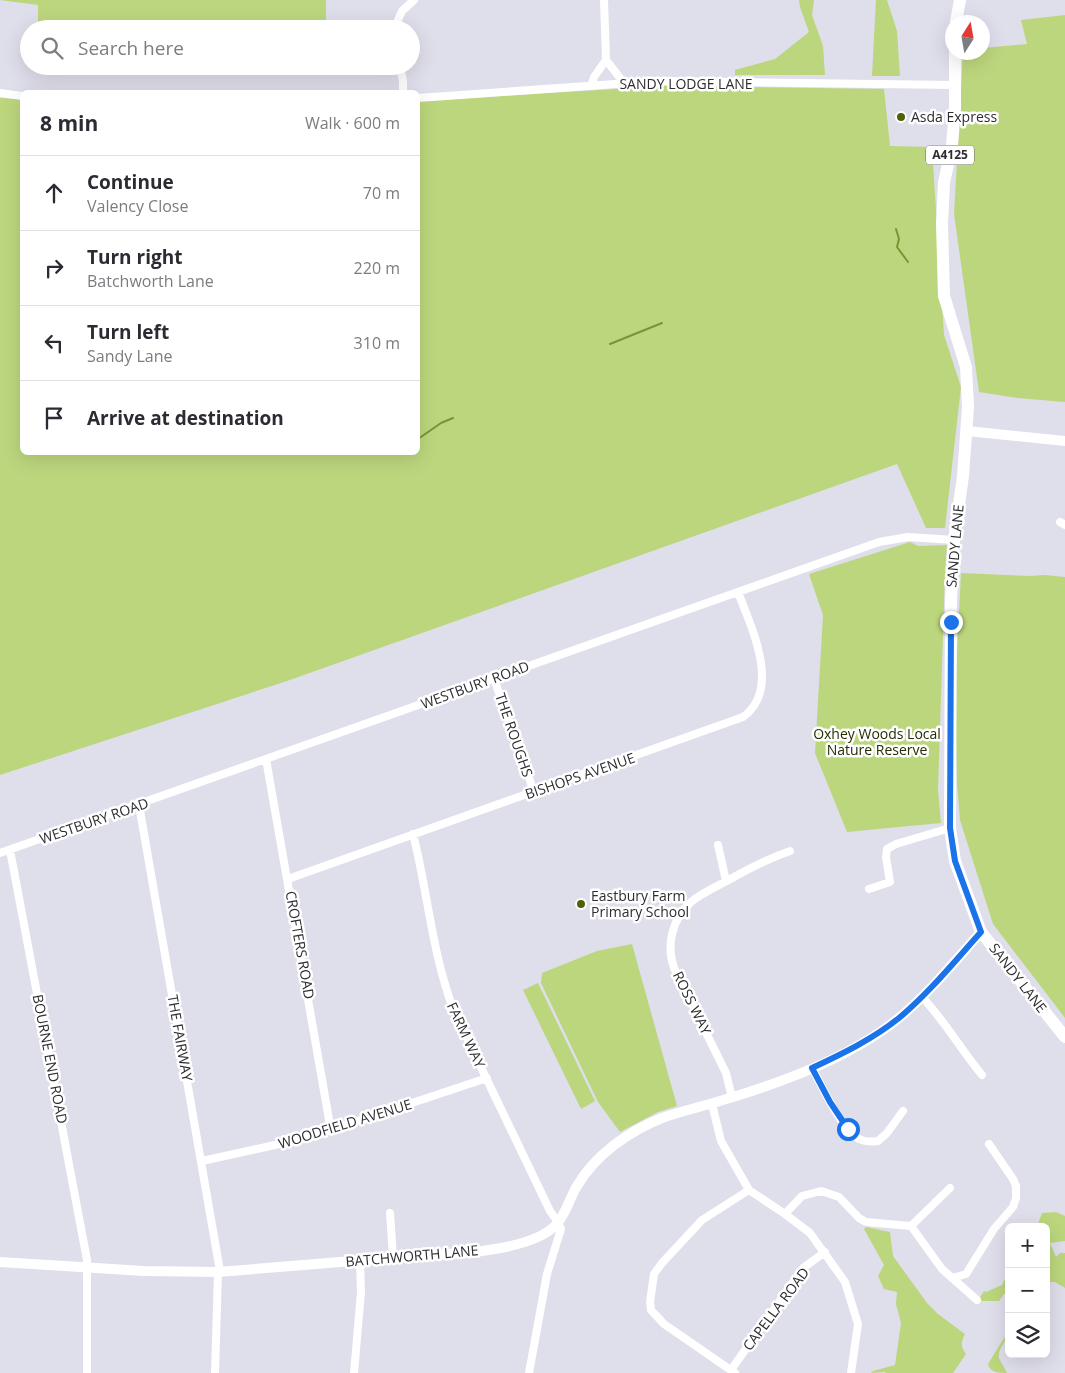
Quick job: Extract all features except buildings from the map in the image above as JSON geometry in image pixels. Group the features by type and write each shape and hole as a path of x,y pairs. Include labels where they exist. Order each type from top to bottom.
{"main road":[{"path":"957,15 960,0"},
{"name":"A4125","path":"955,60 955,85"},
{"name":"SANDY LANE","path":"955,85 952,145 944,183 942,224 943,278 944,296 966,368 968,407 963,476 954,540 950,600 950,828 955,861 981,932 1065,1038"}],"street":[{"path":"398,20 402,11 414,0"},
{"path":"591,86 606,60 604,0"},
{"path":"606,60 624,83"},
{"path":"402,75 403,90"},
{"name":"SANDY LODGE LANE","path":"420,98 658,81 955,85"},
{"path":"0,93 20,96"},
{"path":"966,431 1065,441"},
{"name":"WESTBURY ROAD","path":"0,853 879,542 914,537 954,540"},
{"name":"BISHOPS AVENUE","path":"288,879 737,720 752,710 755,705 761,687 763,672 738,592"},
{"name":"THE ROUGHS","path":"494,679 534,792"},
{"name":"CROFTERS ROAD","path":"266,759 331,1131"},
{"name":"THE FAIRWAY","path":"139,805 202,1161 219,1272 215,1373"},
{"path":"869,890 890,882 886,857 887,848 950,828"},
{"name":"FARM WAY","path":"413,834 447,994 550,1211 558,1222"},
{"path":"718,845 726,881"},
{"name":"BOURNE END ROAD","path":"10,850 88,1268 87,1373"},
{"name":"ROSS WAY","path":"732,1098 726,1073 678,977 672,961 670,947 672,930 688,905 693,901 762,862 790,851"},
{"name":"BATCHWORTH LANE","path":"2,1262 88,1268 219,1272 393,1257 462,1254 519,1243 554,1227 580,1181 594,1164 620,1141 649,1123 662,1118 778,1083 865,1041 885,1028 922,998 981,932"},
{"path":"922,998 982,1075"},
{"path":"812,1068 830,1102 848,1129 860,1140 874,1142 882,1138 903,1111"},
{"name":"WOODFIELD AVENUE","path":"202,1161 274,1146 331,1131 487,1078"},
{"path":"712,1104 721,1141 749,1190 810,1233 845,1282 858,1324 851,1373"},
{"path":"965,1289 966,1274 994,1229 1013,1207 1016,1198 1016,1186 1013,1179 989,1144"},
{"path":"785,1214 802,1196 821,1191 839,1197 859,1218 866,1222 911,1226 950,1188"},
{"path":"733,1372 664,1324 651,1310 651,1294 656,1270 696,1226 706,1217 749,1190"},
{"path":"390,1213 393,1257"},
{"path":"529,1373 545,1282 561,1231 558,1222"},
{"path":"911,1226 934,1259 977,1300"},
{"name":"CAPELLA ROAD","path":"733,1372 803,1268 825,1252"},
{"path":"354,1373 361,1292 360,1260"},
{"path":"952,1278 966,1274"}],"green space":[{"path":"0,0 326,0 326,20 38,20 38,5"},
{"path":"799,0 814,0 812,15 823,46 825,75 735,75 735,70 775,59 809,32"},
{"path":"876,0 887,0 897,31 900,76 872,76"},
{"path":"1065,15 1065,402 1017,398 979,392 954,214 963,60 990,60 990,47 1027,44 1021,20"},
{"path":"666,86 884,89 890,146 932,147 944,335 961,387 945,528 926,528 897,464 287,681 0,775 0,98 20,99 20,455 420,455 420,101"},
{"name":"Oxhey Woods Local Nature Reserve","path":"910,542 918,546 947,545 938,790 941,823 847,832 815,753 823,615 809,574"},
{"name":"Oxhey Woods Local Nature Reserve","path":"961,573 1065,577 1065,1018 993,924 960,820 957,783 955,694"},
{"path":"632,944 677,1106 658,1112 620,1132 598,1102 541,983 542,973 597,951"},
{"path":"538,983 595,1101 581,1109 523,990"},
{"path":"1056,1212 1065,1216 1065,1241 1050,1243 1050,1223 1038,1223 1042,1213"},
{"path":"866,1227 890,1232 893,1256 927,1303 938,1314 965,1334 962,1344 966,1354 953,1373 871,1373 895,1365 901,1323 896,1304 897,1292 884,1289 878,1276 884,1265 864,1229"},
{"path":"1050,1243 1056,1257 1060,1253 1065,1253 1065,1288 1055,1282 1050,1282"},
{"path":"1005,1279 1005,1295 999,1301 982,1301 979,1299 984,1291 986,1292 1002,1285"},
{"path":"1005,1336 999,1358 1007,1373 996,1372 988,1364"}],"waterway":[{"path":"896,229 899,239 897,247 908,262"},
{"path":"610,344 662,323"},
{"path":"420,438 441,423 453,418"}],"place":[{"name":"Asda Express","path":"901,117"},
{"name":"Eastbury Farm Primary School","path":"581,904"}],"route":[{"path":"848,1129 830,1102 812,1068 865,1041 899,1018 922,998 981,932 955,861 950,828 951,622"}]}
